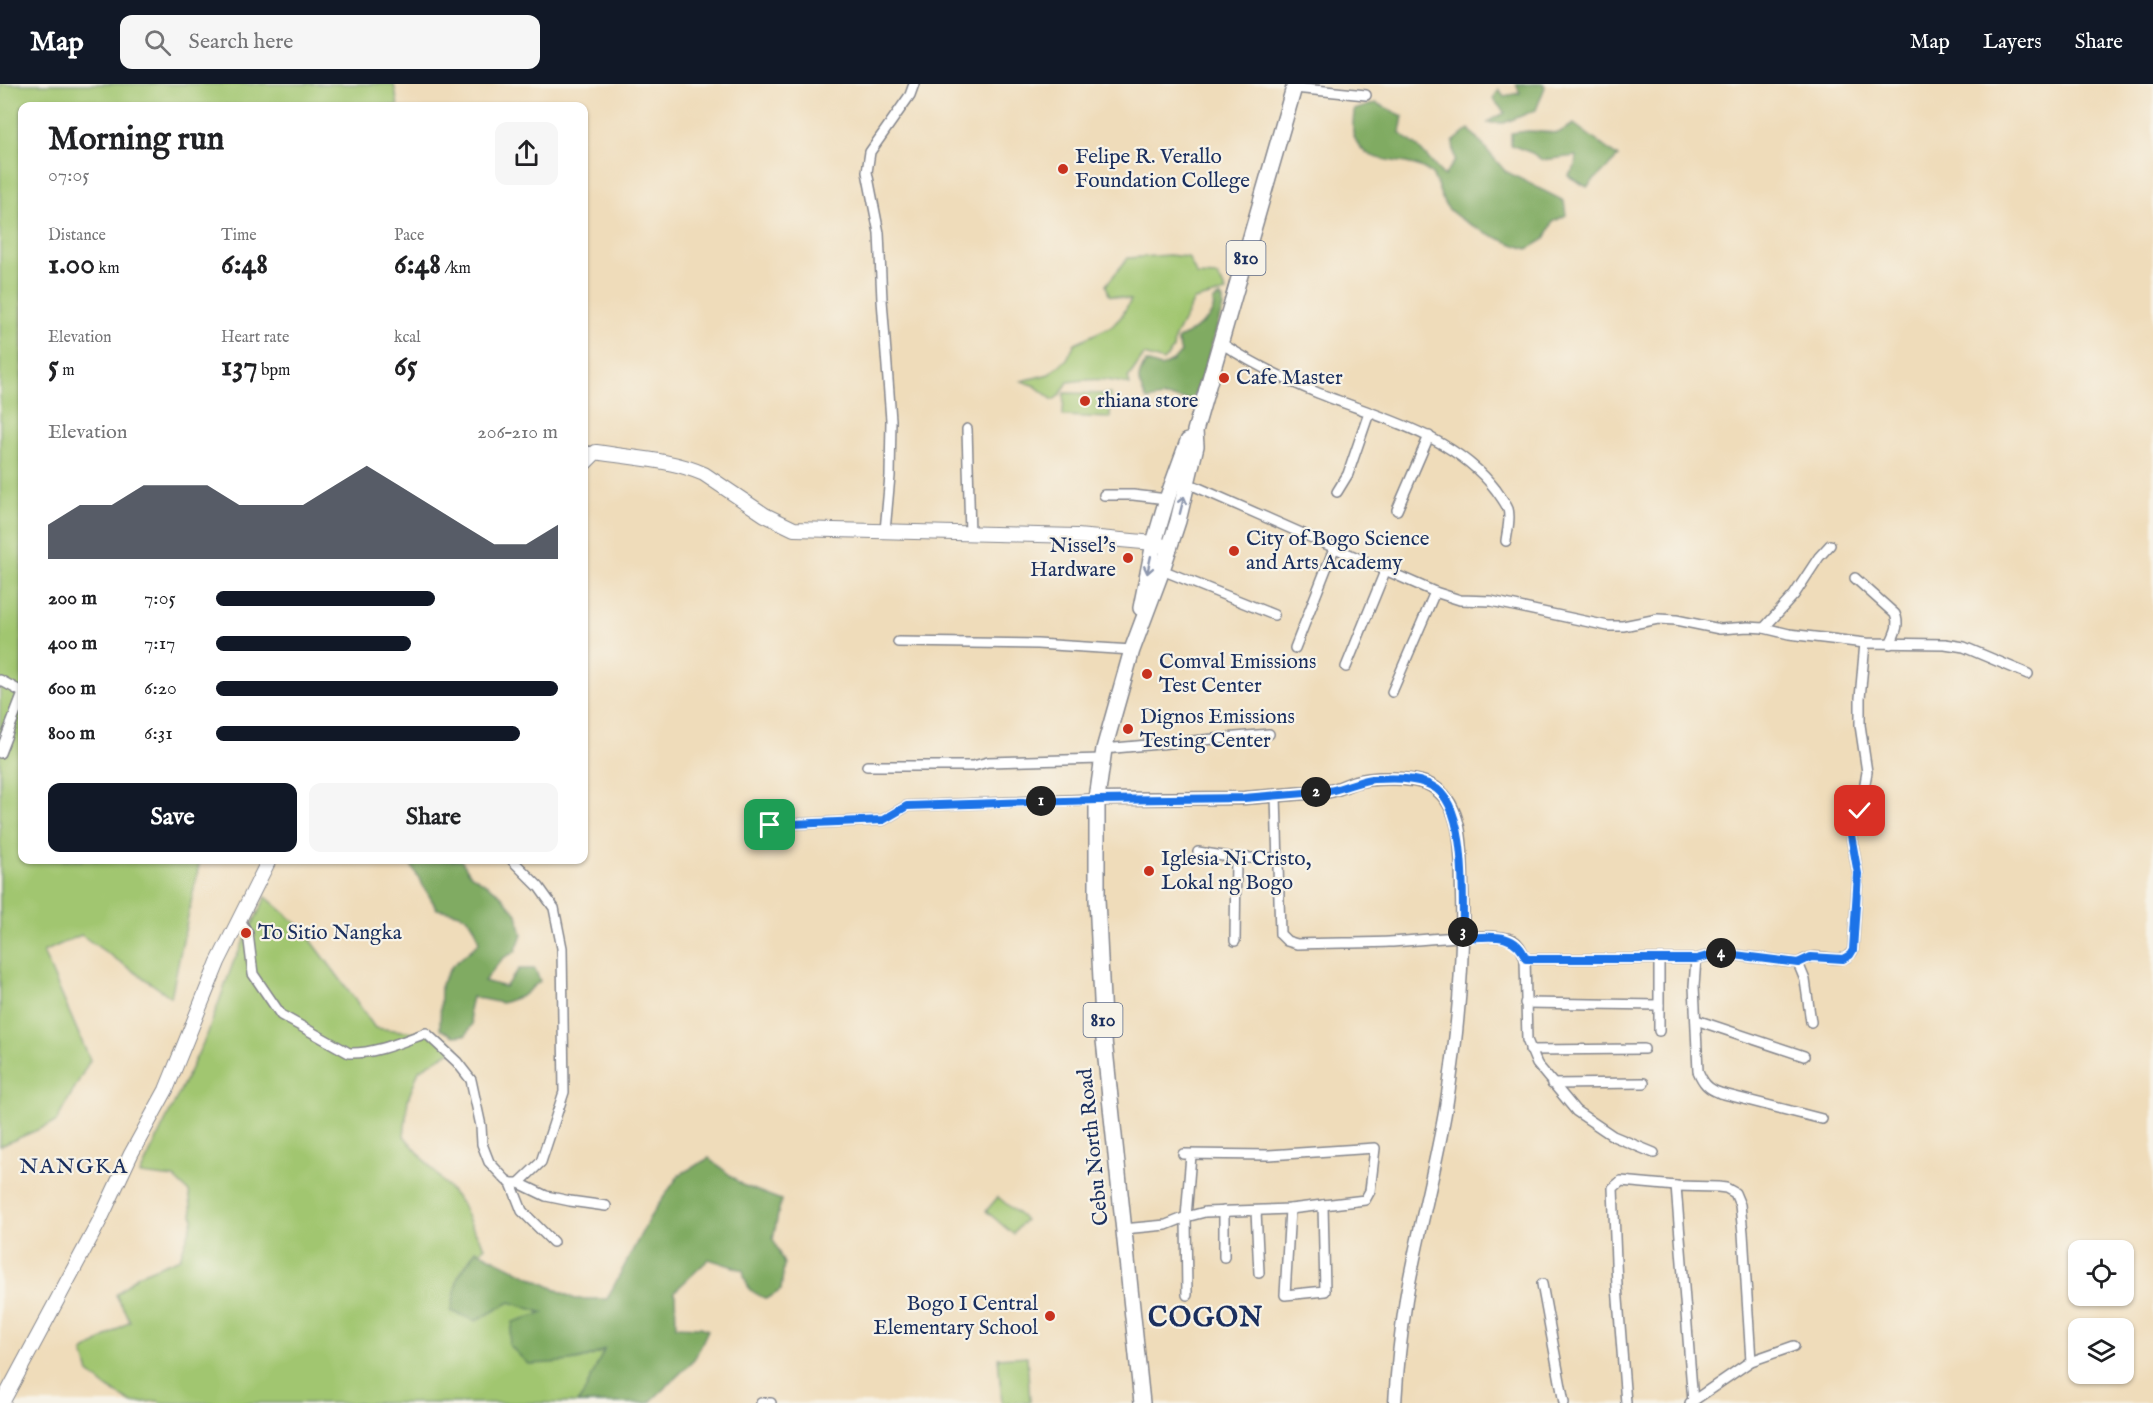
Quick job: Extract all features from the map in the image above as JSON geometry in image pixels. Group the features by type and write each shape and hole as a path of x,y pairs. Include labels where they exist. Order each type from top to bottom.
{"highway":[{"name":"Cebu North Road","path":"1133,645 1176,529 1187,443 1195,431 1294,86"},
{"name":"Cebu North Road","path":"1142,1403 1104,1040 1097,899 1097,800 1103,754 1133,645 1154,543 1167,499 1181,480"},
{"path":"1160,523 1176,529"}],"main road":[{"path":"590,451 672,463 693,469 765,515 794,529 1077,536 1154,543 1170,548"},
{"path":"2,1403 100,1220 131,1154 166,1090 218,962 267,864"}],"street":[{"path":"885,531 890,476 891,420 879,233 867,172 870,152 910,95 914,84"},
{"path":"1294,86 1366,95"},
{"path":"1221,343 1248,362 1315,392 1429,436 1448,447 1485,476 1503,499 1509,511 1506,541"},
{"path":"1338,492 1348,474 1369,413"},
{"path":"967,429 970,534"},
{"path":"1397,510 1429,436"},
{"path":"1181,480 1435,592 1460,600 1491,601 1608,626 1623,626 1658,619 1676,620 1720,629 1764,628 1789,634 1865,643 1945,644 1964,647 2028,674"},
{"path":"1104,495 1167,499"},
{"path":"1764,628 1794,595 1819,557 1830,545"},
{"path":"1295,648 1335,546"},
{"path":"1347,667 1386,569"},
{"path":"1162,570 1274,615"},
{"path":"1855,578 1895,614 1898,626 1890,644"},
{"path":"1392,692 1435,592"},
{"path":"898,642 1133,645"},
{"path":"1526,959 1696,959 1719,953 1798,963 1811,957 1843,959 1850,955 1853,950 1858,874 1851,835 1861,806 1867,772 1860,725 1865,643"},
{"path":"0,680 18,691"},
{"path":"0,753 18,705"},
{"path":"867,766 973,766 988,762 1103,754 1269,734"},
{"path":"770,825 883,820 907,806 1244,798 1329,791 1354,782 1373,779 1418,781 1434,786 1452,807 1457,824 1462,876 1463,938 1460,1004 1446,1108 1407,1298 1397,1365 1395,1403"},
{"path":"1276,796 1280,934 1287,941 1297,944 1502,937 1514,940 1526,959 1527,1040 1537,1064 1576,1111 1613,1136 1654,1153"},
{"path":"1198,852 1236,858 1278,858"},
{"path":"1235,941 1236,858"},
{"path":"515,1183 541,1162 564,1092 562,948 555,908 516,864"},
{"path":"239,918 254,945 257,972 253,974 280,1015 349,1053 361,1054 378,1050 426,1033 457,1062 471,1080 481,1126 482,1144 489,1162 506,1180 546,1196 606,1206"},
{"path":"1659,959 1659,1030"},
{"path":"1696,959 1698,1071 1703,1083 1710,1090 1748,1102 1822,1119"},
{"path":"1798,963 1805,980 1811,1022"},
{"path":"1525,1003 1659,1005"},
{"path":"1696,1020 1804,1056"},
{"path":"1530,1050 1644,1049"},
{"path":"1552,1084 1644,1083"},
{"path":"1123,1229 1166,1225 1186,1217 1224,1211 1290,1209 1365,1200 1370,1191 1375,1148 1322,1153 1187,1155 1186,1217 1187,1295"},
{"path":"1626,1403 1613,1188 1621,1180 1676,1186 1726,1188 1735,1193 1740,1205 1751,1361"},
{"path":"515,1183 522,1211 553,1242"},
{"path":"1676,1186 1691,1402"},
{"path":"1290,1209 1285,1295 1298,1295 1324,1291 1323,1205"},
{"path":"1224,1211 1224,1257"},
{"path":"1256,1211 1259,1274"},
{"path":"1542,1284 1564,1403"},
{"path":"1691,1402 1751,1361 1794,1346"},
{"path":"761,1403 771,1403"}],"green space":[{"path":"0,84 394,84 397,102 18,102 18,864 199,864 171,997 81,935 43,952 90,1060 56,1122 0,1146"},
{"path":"1516,84 1544,84 1545,87 1536,110 1504,123 1488,123 1505,113 1493,99 1499,89 1504,96 1520,93"},
{"path":"1376,103 1403,116 1400,133 1418,147 1444,176 1455,161 1453,142 1469,129 1505,171 1564,201 1566,215 1553,222 1545,239 1528,249 1497,238 1473,226 1447,207 1431,174 1411,164 1377,158 1367,153 1359,145 1353,133 1354,110"},
{"path":"1574,124 1618,157 1587,187 1568,176 1575,167 1576,156 1542,160 1532,153 1511,145 1511,133 1528,131 1558,133"},
{"path":"1169,255 1188,257 1197,275 1218,276 1226,292 1194,300 1174,339 1173,350 1163,361 1144,355 1128,378 1130,385 1100,379 1068,382 1060,395 1053,400 1035,386 1022,381 1049,374 1067,359 1075,343 1112,326 1121,317 1131,300 1109,295 1106,285 1128,258"},
{"path":"1220,296 1223,300 1223,307 1203,374 1192,400 1163,397 1147,400 1139,381 1140,373 1146,362 1161,367 1173,361 1181,352 1177,340 1207,319 1213,308 1213,301"},
{"path":"1064,393 1111,394 1110,418 1063,416"},
{"path":"410,864 464,864 470,874 498,892 517,914 522,935 515,952 503,958 484,981 505,987 519,969 535,969 540,981 522,996 502,1003 472,997 469,1010 472,1024 466,1035 454,1036 440,1029 441,984 452,966 479,943 477,933 466,917 437,909"},
{"path":"266,897 302,928 375,1028 441,1035 458,1047 419,1070 408,1099 404,1136 462,1204 472,1227 485,1247 476,1256 504,1295 538,1301 540,1317 619,1350 589,1403 161,1403 158,1401 132,1403 89,1373 83,1352 130,1321 116,1295 138,1275 180,1258 193,1220 189,1192 174,1178 140,1174 207,1035 233,963"},
{"path":"709,1158 742,1185 781,1200 773,1239 784,1264 781,1290 767,1299 750,1289 743,1270 709,1259 675,1291 676,1326 701,1327 708,1330 694,1360 649,1403 577,1403 604,1350 577,1360 528,1364 509,1345 513,1322 543,1313 510,1302 476,1321 451,1311 458,1277 476,1250 575,1299 607,1299 650,1217 679,1175"},
{"path":"998,1197 1025,1220 1013,1234 986,1211"},
{"path":"1027,1356 1030,1402 1002,1403 998,1358"}],"place":[{"name":"Felipe R. Verallo Foundation College","path":"1063,169"},
{"name":"Cafe Master","path":"1224,378"},
{"name":"rhiana store","path":"1085,401"},
{"name":"City of Bogo Science and Arts Academy","path":"1234,551"},
{"name":"Nissel's Hardware","path":"1128,558"},
{"name":"Comval Emissions Test Center","path":"1147,674"},
{"name":"Dignos Emissions Testing Center","path":"1128,729"},
{"name":"Iglesia Ni Cristo, Lokal ng Bogo","path":"1149,871"},
{"name":"To Sitio Nangka","path":"246,933"},
{"name":"Bogo I Central Elementary School","path":"1050,1316"}],"district":[{"name":"NANGKA","path":"74,1167"},
{"name":"COGON","path":"1206,1319"}],"route":[{"path":"770,825 883,820 907,806 1244,798 1329,791 1354,782 1373,779 1418,781 1434,786 1445,796 1452,807 1457,824 1462,876 1463,938 1502,937 1514,940 1526,959 1696,959 1719,953 1743,954 1798,963 1811,957 1843,959 1853,950 1858,874 1851,835 1860,811"}]}
